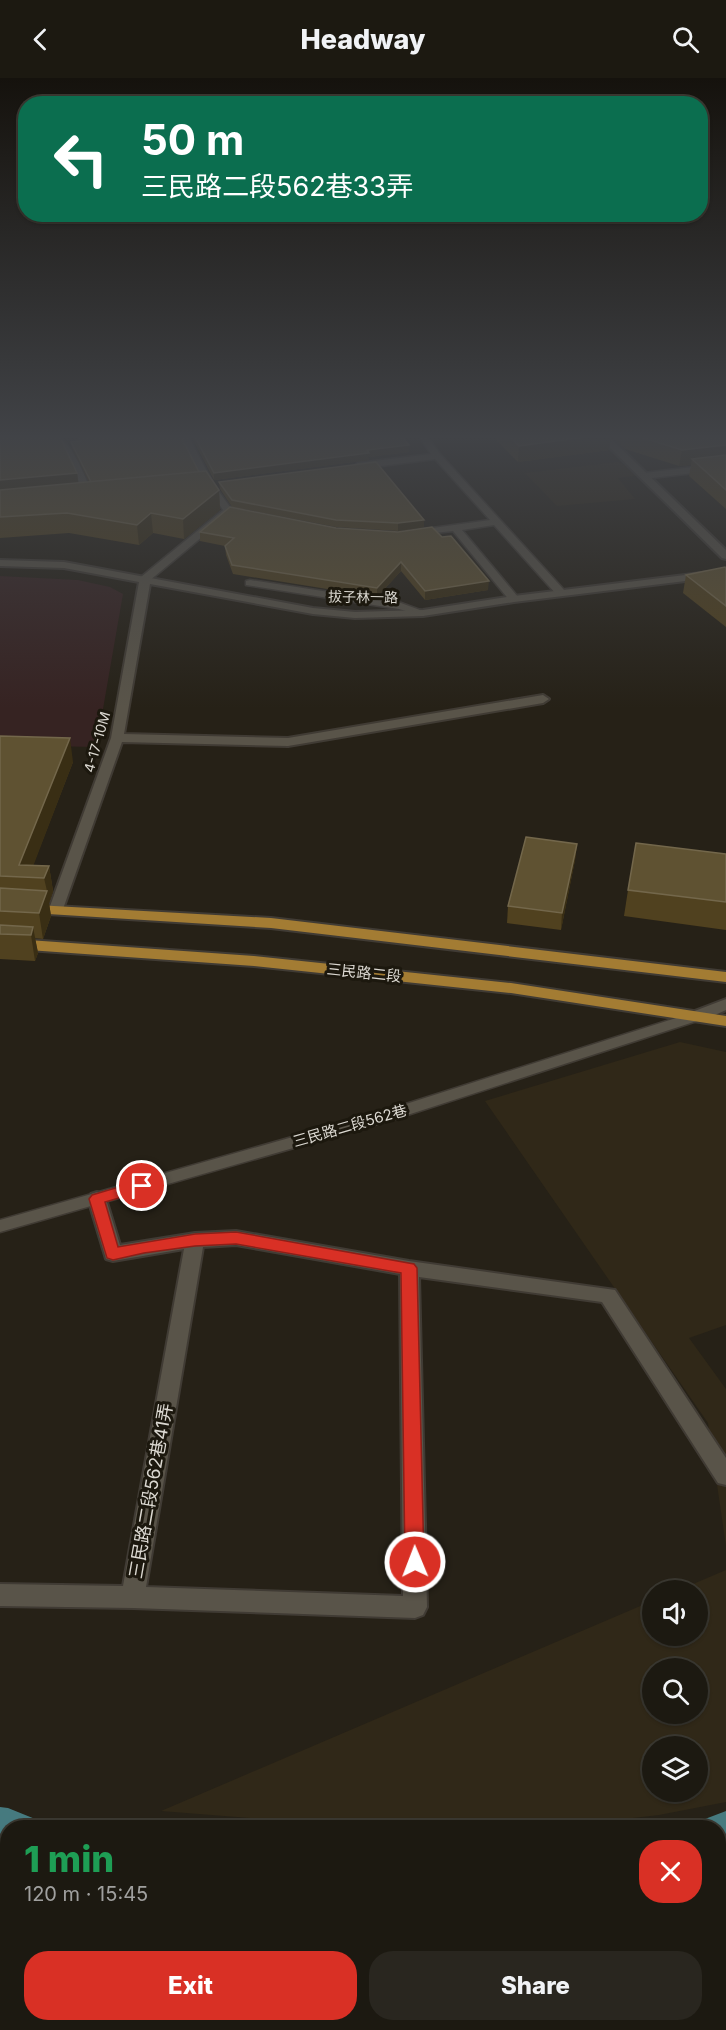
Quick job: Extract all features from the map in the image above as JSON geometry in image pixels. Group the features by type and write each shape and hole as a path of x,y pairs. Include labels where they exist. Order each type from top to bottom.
{"main road":[{"path":"0,907 271,923 726,977"},
{"name":"三民路二段","path":"0,943 97,948 277,963 511,988 726,1021"}],"street":[{"path":"695,526 726,556"},
{"name":"拔子林一路","path":"0,563 64,565 313,610 356,615 423,613 514,599 726,573"},
{"name":"4-17-10M","path":"56,909 117,738 145,579"},
{"path":"117,738 288,742 543,699"},
{"path":"698,1017 726,1004"},
{"path":"97,1199 113,1254 195,1240 236,1238 409,1268 608,1295 726,1476"},
{"name":"三民路二段562巷41弄","path":"195,1240 133,1597 416,1607 409,1268"},
{"path":"0,1595 133,1597"}],"lane":[{"path":"145,579 210,526"},
{"path":"410,534 469,526"},
{"path":"501,526 561,593"},
{"path":"456,528 514,599"},
{"path":"250,583 401,606 423,613"},
{"name":"三民路二段562巷","path":"0,1226 389,1115 698,1017"}],"shaded area":[{"path":"0,576 78,580 110,587 123,594 99,732 94,747 0,745"},
{"path":"680,1042 726,1052 726,1325 689,1338 726,1389 726,1546 708,1423 485,1101"},
{"path":"726,1570 726,1802 659,1815 616,1820 274,1820 161,1811 642,1605 642,1646 708,1646 708,1580 702,1580"}],"building":[{"path":"207,526 326,526 398,532 432,527 442,537 451,536 489,581 425,591 401,562 377,588 232,565 225,546 234,538 200,532"},
{"path":"725,567 726,606 686,575"},
{"path":"0,736 70,738 19,865 49,866 44,878 0,876"},
{"path":"526,837 577,844 562,913 508,906"},
{"path":"636,843 726,854 726,902 628,890"},
{"path":"0,888 47,891 39,913 0,911"},
{"path":"0,925 33,927 31,935 0,934"}],"route":[{"path":"142,1186 97,1199 113,1254 195,1240 236,1238 409,1268 415,1562"}]}
